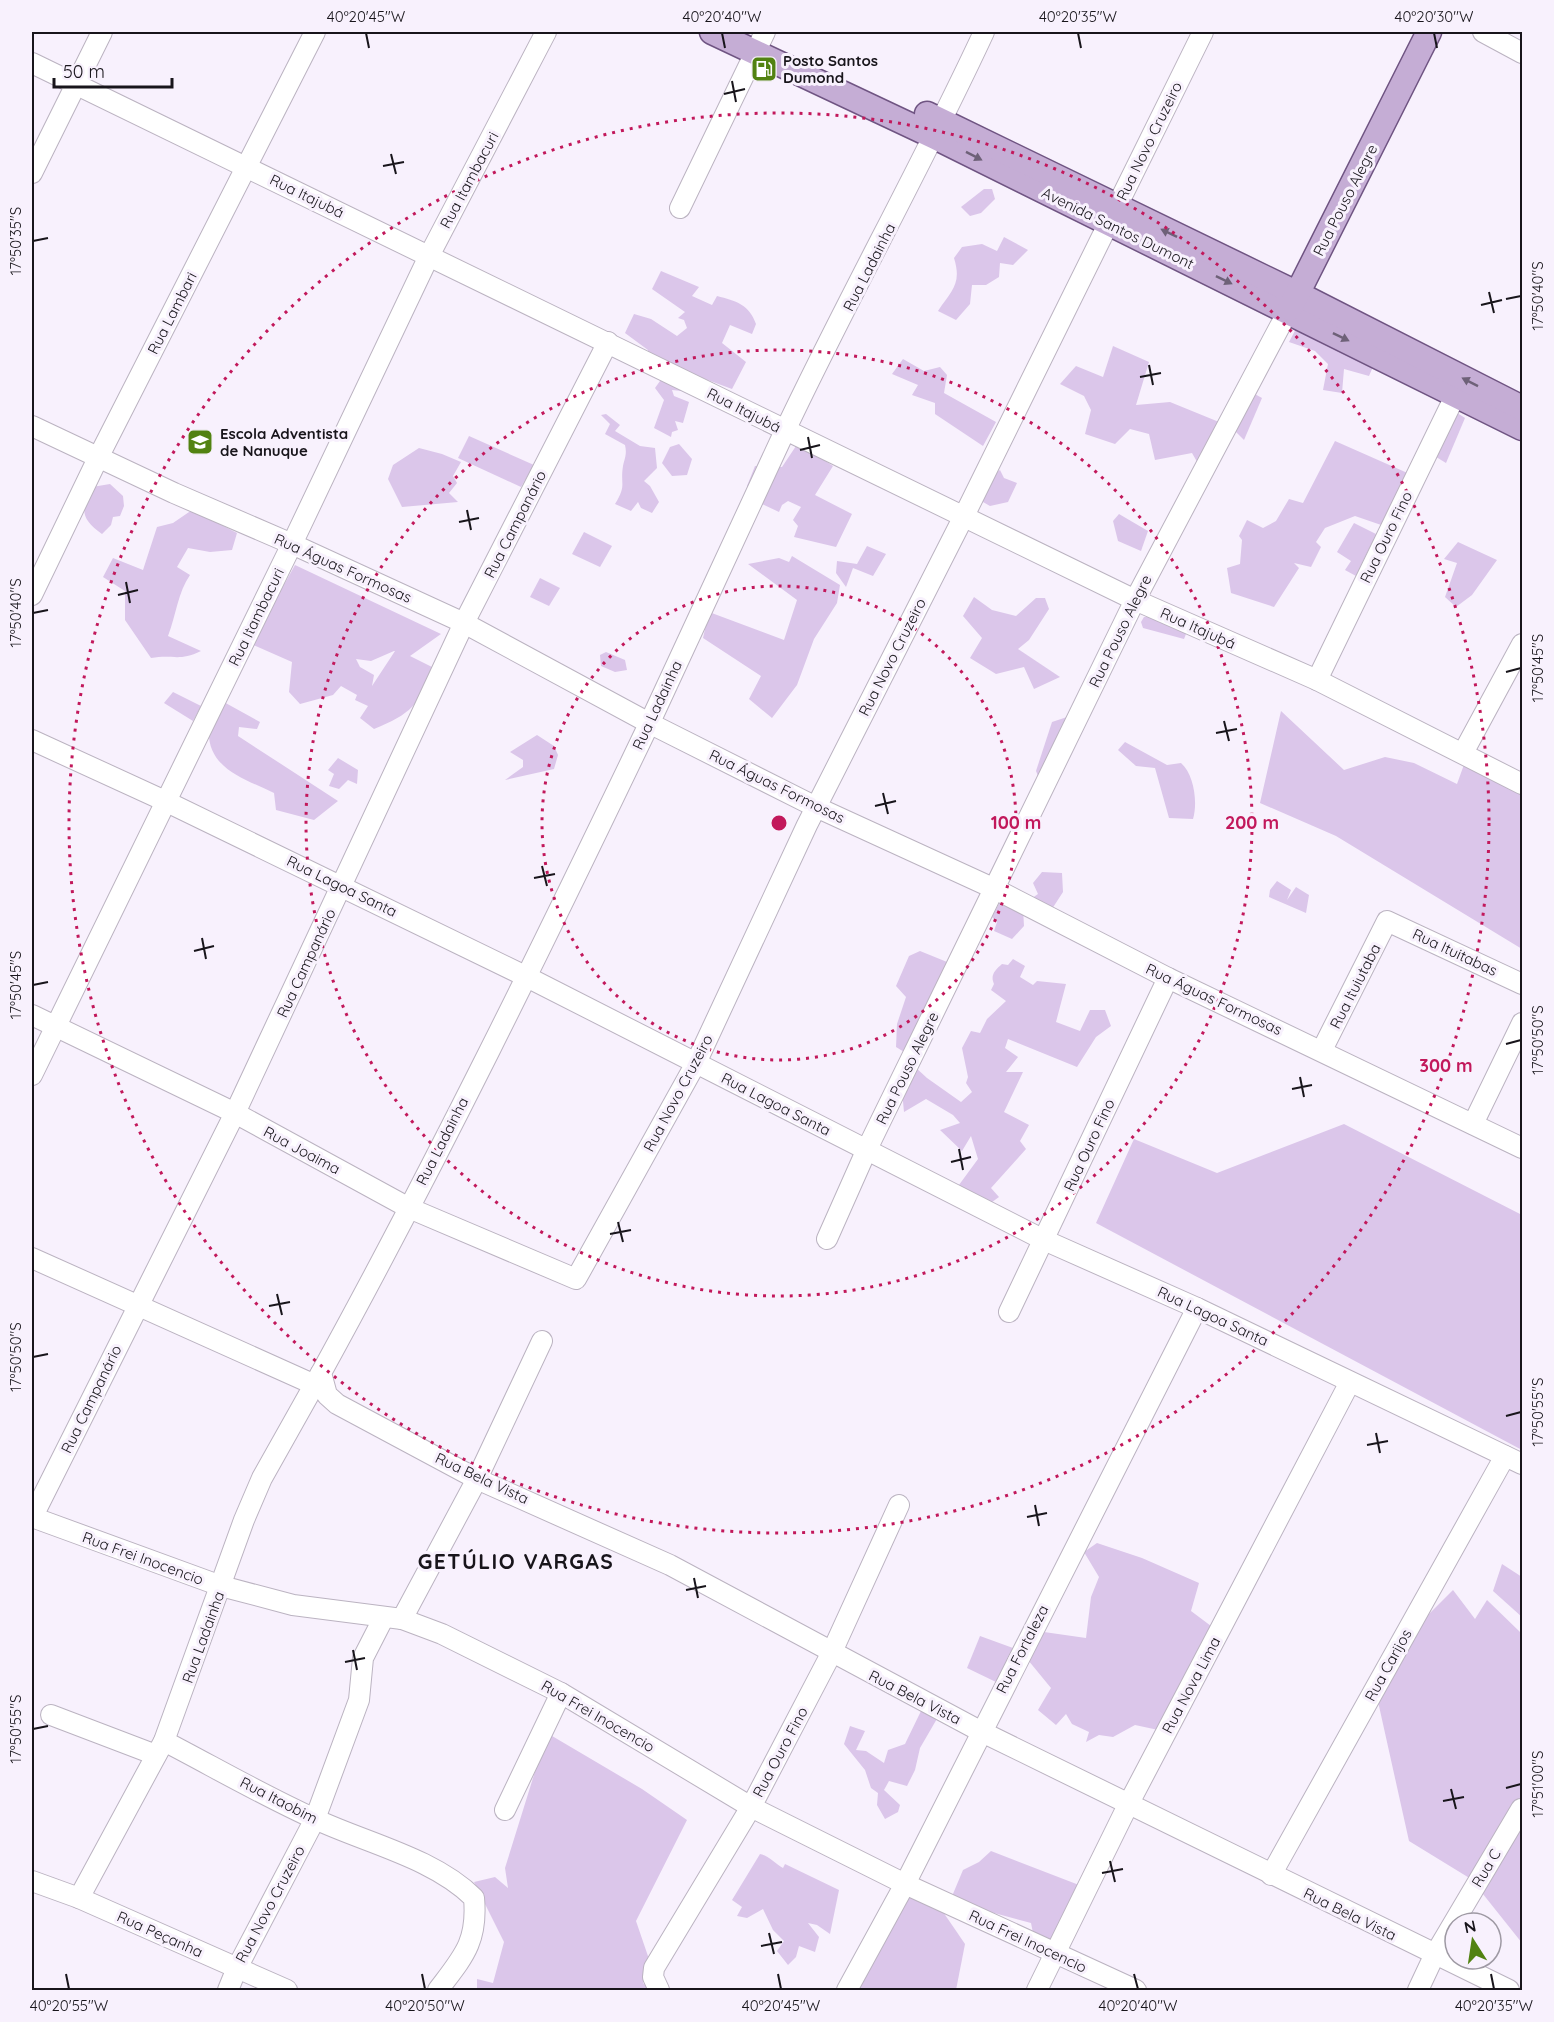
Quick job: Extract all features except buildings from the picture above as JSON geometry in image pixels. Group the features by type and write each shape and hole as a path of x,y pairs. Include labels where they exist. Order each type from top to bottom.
{"main road":[{"name":"Avenida Santos Dumont","path":"712,32 756,39 1293,303 1522,408"},
{"name":"Rua Pouso Alegre","path":"1293,303 1429,32"},
{"name":"Avenida Santos Dumont","path":"1293,303 1522,428"}],"street":[{"path":"32,173 102,32"},
{"name":"Rua Lambari","path":"32,596 99,456 315,32"},
{"name":"Rua Itambacuri","path":"32,1075 292,544 429,256 546,32"},
{"name":"Rua Ladainha","path":"79,1898 160,1748 262,1478 321,1384 525,976 649,723 784,431 939,129 984,32"},
{"name":"Rua Novo Cruzeiro","path":"576,1279 696,1063 816,807 964,516 1203,32"},
{"path":"1483,32 1522,52"},
{"path":"680,208 756,39"},
{"name":"Rua Itajubá","path":"32,63 1135,600 1317,680 1522,784"},
{"name":"Rua Pouso Alegre","path":"827,1239 867,1149 1135,600 1293,303"},
{"name":"Rua Campanário","path":"32,1517 235,1113 343,887 464,623 608,342"},
{"name":"Rua Ouro Fino","path":"1317,680 1456,394"},
{"name":"Rua Águas Formosas","path":"32,426 174,493 464,623 649,723 816,807 995,890 1168,978 1522,1148"},
{"path":"1463,753 1522,644"},
{"name":"Rua Lagoa Santa","path":"32,740 165,801 525,976 1044,1240 1197,1308 1514,1460"},
{"name":"Rua Ituitabas","path":"1387,921 1522,984"},
{"name":"Rua Ituiutaba","path":"1322,1050 1387,921"},
{"name":"Rua Ouro Fino","path":"1009,1312 1168,978"},
{"name":"Rua Joaima","path":"32,1015 235,1113 409,1208 576,1279"},
{"path":"1473,1124 1522,1023"},
{"name":"Rua Bela Vista","path":"32,1258 321,1384 351,1413 477,1479 670,1565 831,1654 981,1731 1434,1956 1509,1990"},
{"name":"Rua Fortaleza","path":"847,1990 905,1884 1197,1308"},
{"path":"393,1618 477,1479 542,1341"},
{"name":"Rua Nova Lima","path":"1037,1990 1129,1803 1350,1382"},
{"name":"Rua Carijos","path":"1271,1875 1514,1460"},
{"name":"Rua Ouro Fino","path":"659,1990 653,1977 654,1968 751,1807 831,1654 899,1505"},
{"name":"Rua Frei Inocencio","path":"32,1517 221,1586 293,1605 393,1618 442,1634 561,1693 751,1807 905,1884 1136,1990"},
{"name":"Rua Novo Cruzeiro","path":"228,1990 237,1968 315,1819 359,1700 363,1658 393,1618"},
{"path":"505,1810 561,1693"},
{"name":"Rua Itaobim","path":"51,1716 160,1748 315,1819 396,1852 459,1883 474,1898 473,1935 466,1951 438,1990"},
{"name":"Rua C","path":"1418,1990 1434,1956 1521,1809"},
{"name":"Rua Peçanha","path":"32,1881 79,1898 287,1990"}],"shaded area":[{"path":"984,189 992,189 995,199 981,213 970,216 961,207"},
{"path":"1004,237 1028,250 1013,265 1000,263 999,277 986,285 972,285 970,304 956,320 938,311 956,281 954,258 962,247 982,244 997,251"},
{"path":"661,271 699,287 692,296 712,305 717,296 741,304 750,312 756,324 752,334 730,325 722,343 746,362 732,389 648,358 648,350 625,333 634,314 651,319 677,336 687,328 684,320 678,318 685,312 652,289"},
{"path":"1297,327 1375,362 1369,376 1344,369 1342,393 1323,390 1328,364 1315,351 1289,342"},
{"path":"1113,346 1149,362 1136,405 1170,402 1219,422 1200,467 1192,453 1155,460 1149,434 1130,429 1115,444 1085,434 1091,410 1084,396 1060,384 1076,366 1103,377"},
{"path":"903,359 924,371 940,367 947,375 944,393 996,422 983,446 935,414 935,403 912,395 918,385 892,374"},
{"path":"670,377 682,391 672,390 674,396 689,402 683,423 675,421 678,430 672,432 671,437 654,428 664,400 655,388 660,381"},
{"path":"1253,393 1262,398 1244,440 1233,429"},
{"path":"1454,411 1465,418 1446,463 1428,452"},
{"path":"606,414 620,425 615,431 640,446 655,448 657,468 644,481 650,486 659,502 652,513 641,508 638,502 631,511 615,504 622,488 626,448 625,445 605,434 610,424 601,415"},
{"path":"469,436 534,465 521,487 458,458"},
{"path":"1335,441 1412,475 1387,527 1355,516 1325,528 1316,542 1321,547 1311,567 1294,563 1299,568 1274,607 1231,593 1227,568 1240,564 1242,540 1239,536 1247,520 1263,528 1276,521 1289,499 1303,503"},
{"path":"798,443 833,466 815,495 852,514 836,547 794,537 798,526 793,520 801,507 788,501 782,505 779,512 760,503 755,510 747,486 755,466 782,467"},
{"path":"679,444 692,459 687,475 672,476 662,463 670,447"},
{"path":"419,448 461,462 453,476 457,483 449,493 458,502 402,507 388,479 393,465"},
{"path":"1000,470 1004,478 1017,483 1008,502 990,506 983,502 985,481"},
{"path":"110,484 123,496 124,506 120,516 113,517 111,525 102,534 86,519 84,508 92,487"},
{"path":"192,510 237,533 232,550 210,552 188,548 177,567 190,575 180,596 168,636 201,651 181,657 151,658 125,620 125,591 103,577 113,558 143,570 157,527 173,523"},
{"path":"1119,514 1148,531 1141,551 1118,541 1113,521"},
{"path":"1354,523 1376,534 1356,576 1345,570 1351,561 1337,552"},
{"path":"584,532 612,546 600,567 572,554"},
{"path":"1458,542 1497,560 1472,595 1456,607 1445,597 1457,563 1444,559"},
{"path":"867,546 886,554 873,576 853,568 846,587 836,573 837,561 857,564"},
{"path":"792,556 840,585 837,603 814,639 797,685 772,718 749,699 761,676 703,638 709,612 784,640 797,600 748,564 779,558 789,562"},
{"path":"295,565 441,634 410,656 434,668 418,700 405,713 374,729 360,718 368,706 355,700 357,695 341,686 333,695 300,704 289,692 292,662 251,644","holes":["395,651 372,686 374,675 360,667 356,659 371,661"]},
{"path":"540,578 560,588 549,606 530,597"},
{"path":"974,597 992,610 1016,616 1036,598 1045,598 1049,609 1029,640 1018,649 1060,677 1034,689 1024,667 996,674 970,658 982,638 963,616"},
{"path":"1144,617 1188,629 1184,639 1143,628 1141,622"},
{"path":"606,652 625,660 627,670 615,672 601,666 600,655"},
{"path":"173,692 201,706 193,721 164,703"},
{"path":"222,701 260,722 257,729 239,727 238,736 338,801 314,820 276,810 274,793 228,770 213,752 209,740 212,716"},
{"path":"1281,711 1344,770 1385,757 1414,763 1457,784 1466,759 1522,790 1522,949 1336,836 1260,803"},
{"path":"1070,716 1042,786 1036,771 1052,722"},
{"path":"537,735 554,746 558,755 554,769 505,780 523,767 523,760 510,752"},
{"path":"1125,742 1167,765 1181,763 1189,774 1194,789 1193,819 1169,818 1155,768 1136,766 1118,750"},
{"path":"338,758 358,770 357,784 348,780 339,789 329,786 334,774 328,770"},
{"path":"1042,872 1062,873 1063,892 1050,912 1028,901 1038,894 1033,883"},
{"path":"1277,881 1291,890 1287,900 1296,887 1309,895 1306,913 1269,897 1270,890"},
{"path":"1002,898 1023,908 1024,926 1012,939 994,931 997,922 992,917"},
{"path":"920,951 952,964 909,1055 896,1047 897,1024 906,997 896,986 909,956"},
{"path":"1013,959 1025,966 1020,977 1033,985 1037,981 1066,984 1056,1022 1080,1031 1090,1010 1105,1010 1111,1026 1096,1037 1077,1067 1008,1039 1005,1048 1018,1057 1006,1072 1023,1072 1004,1112 1029,1125 1020,1141 1026,1149 991,1188 999,1197 988,1205 956,1189 978,1159 971,1136 962,1151 940,1130 960,1123 953,1115 926,1099 904,1112 902,1091 914,1066 961,1102 972,1092 966,1083 968,1077 962,1048 971,1031 980,1033 987,1019 1006,1001 991,990 994,984 993,975 1002,964 1008,965"},
{"path":"1344,1124 1522,1215 1522,1450 1096,1223 1134,1139 1217,1173"},
{"path":"1097,1543 1142,1558 1199,1583 1191,1611 1219,1632 1163,1731 1135,1725 1113,1737 1099,1735 1086,1742 1089,1732 1072,1724 1066,1714 1056,1725 1038,1710 1051,1688 1028,1660 1044,1632 1086,1638 1091,1597 1099,1577 1084,1552"},
{"path":"1502,1564 1522,1577 1522,1617 1493,1591"},
{"path":"1453,1590 1475,1619 1487,1600 1520,1632 1522,1630 1522,1943 1503,1919 1503,1911 1496,1911 1471,1879 1409,1841 1375,1688 1415,1628"},
{"path":"980,1636 1013,1648 998,1683 967,1668"},
{"path":"921,1711 938,1717 920,1748 915,1770 907,1786 889,1781 884,1790 900,1805 898,1812 885,1819 877,1805 878,1793 871,1788 865,1770 844,1744 850,1726 865,1731 856,1750 866,1751 884,1763 888,1750 905,1744"},
{"path":"547,1733 642,1789 687,1820 636,1921 650,1962 643,1983 651,1990 477,1990 477,1979 493,1983 504,1942 474,1882 495,1877 508,1888 505,1868"},
{"path":"991,1851 1079,1885 1059,1948 1034,1938 1031,1923 950,1901 963,1870 979,1862"},
{"path":"760,1854 783,1868 785,1864 839,1890 830,1934 817,1925 808,1923 819,1937 815,1952 799,1946 796,1957 788,1965 777,1951 784,1941 773,1930 763,1909 747,1918 737,1916 742,1907 732,1900"},
{"path":"910,1893 939,1906 965,1944 956,1990 857,1990"}],"place":[{"name":"Posto Santos Dumond","path":"764,69"},
{"name":"Escola Adventista de Nanuque","path":"200,442"}],"district":[{"name":"GETÚLIO VARGAS","path":"516,1561"}]}
